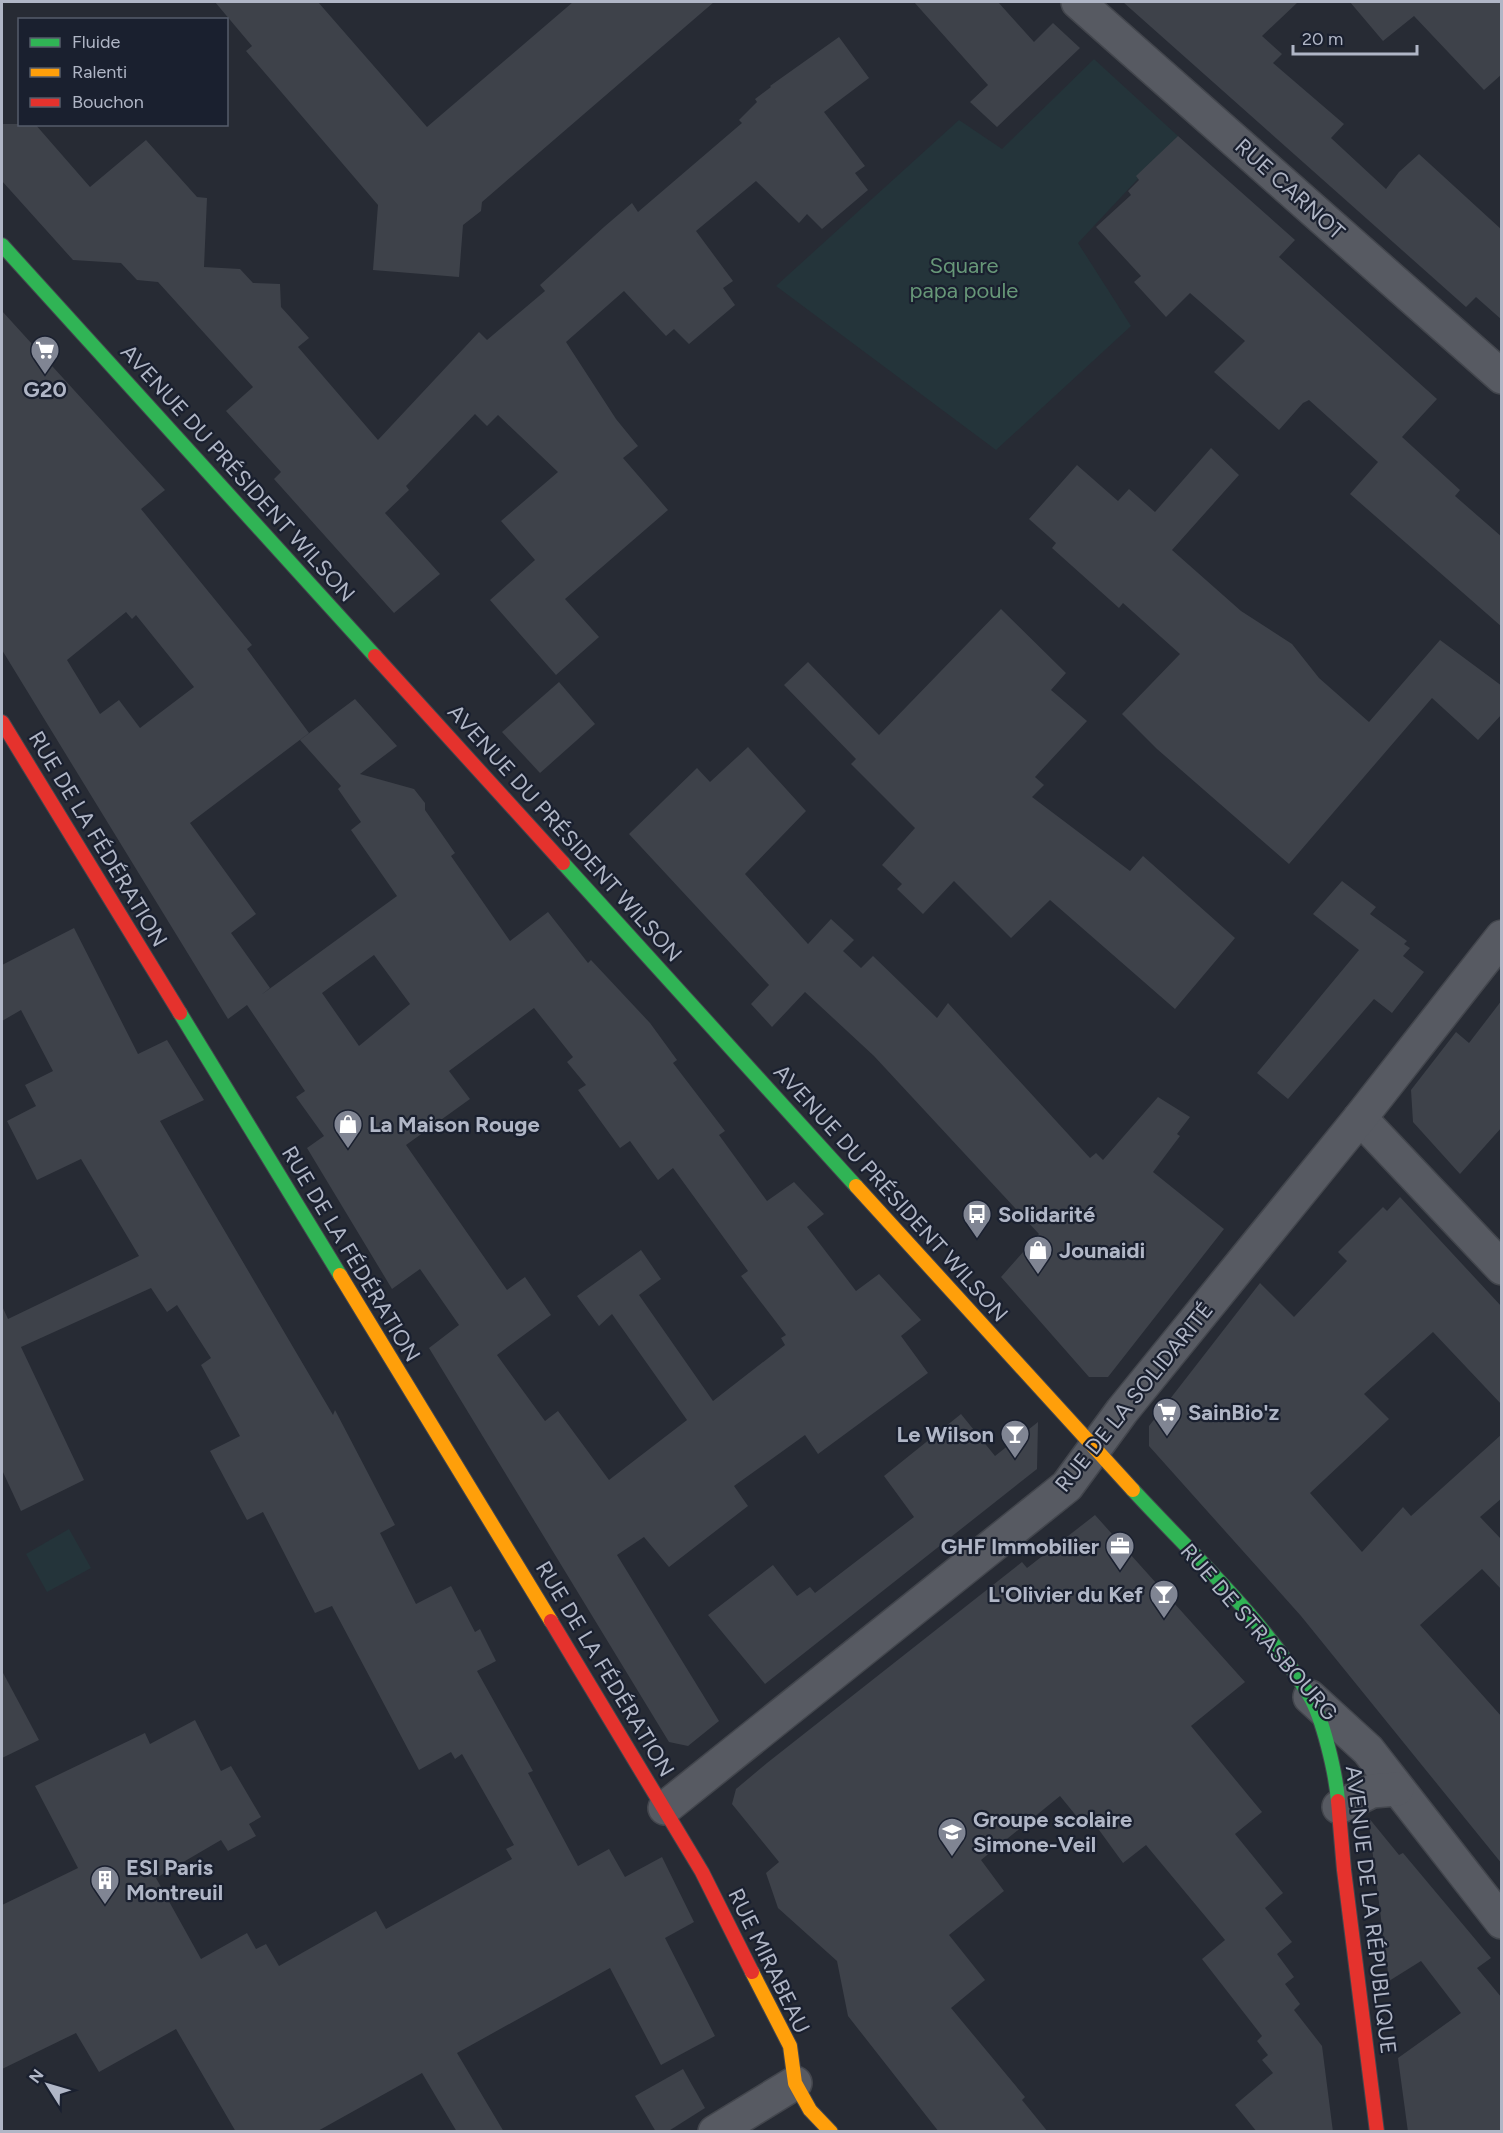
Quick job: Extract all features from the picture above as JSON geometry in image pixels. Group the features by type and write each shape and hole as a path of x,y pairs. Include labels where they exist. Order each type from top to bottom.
{"street":[{"name":"RUE CARNOT","path":"1078,2 1502,377"},
{"name":"AVENUE DU PRÉSIDENT WILSON","path":"2,244 1097,1449"},
{"name":"RUE DE LA FÉDÉRATION","path":"2,722 665,1808"},
{"name":"RUE DE LA SOLIDARITÉ","path":"665,1808 1067,1486 1097,1449 1122,1411 1502,937"},
{"path":"1359,1118 1502,1268"},
{"name":"RUE DE STRASBOURG","path":"1097,1449 1252,1618 1310,1697 1368,1750 1502,1922"},
{"name":"AVENUE DE LA RÉPUBLIQUE","path":"1310,1697 1336,1774 1344,1870 1377,2132"},
{"path":"1339,1807 1372,1791 1397,1789"},
{"name":"RUE MIRABEAU","path":"665,1808 702,1872 790,2046 795,2083 810,2110 831,2132"},
{"path":"715,2132 795,2083"}],"green space":[{"name":"Square papa poule","path":"1094,59 1178,136 1078,243 1131,326 996,450 776,286 959,120 1002,149"},
{"path":"69,1529 91,1568 47,1592 26,1554"}],"building":[{"path":"215,2 318,2 427,127 573,2 714,2 482,202 481,211 463,225 459,277 373,270 378,205 246,51 252,46"},
{"path":"914,2 998,2 1034,42 1053,23 1080,48 997,127 970,102 988,85"},
{"path":"1123,2 1298,2 1262,36 1282,54 1273,63 1344,124 1331,138 1386,189 1399,172 1419,154 1502,230 1502,320 1476,297 1466,307"},
{"path":"1350,2 1502,2 1502,74 1484,90 1414,16 1383,41"},
{"path":"839,37 869,78 824,112 865,166 855,173 868,190 822,229 807,214 799,223 756,181 696,231 733,281 723,288 735,305 689,344 674,329 666,336 624,291 566,342 616,419 638,446 623,458 668,510 565,599 599,637 556,675 490,600 535,560 501,521 558,472 498,415 487,426 475,414 406,486 409,490 385,513 440,574 394,613 274,479 281,472 226,411 253,387 158,282 137,280 121,263 73,260 2,181 2,124 37,126 90,187 146,140 197,197 207,198 204,267 240,269 253,283 280,284 281,307 309,338 298,347 378,440 479,332 487,340 545,291 540,285 632,203 638,212 742,123 739,120 757,102 755,99"},
{"path":"1178,136 1295,240 1279,257 1437,399 1402,437 1460,490 1455,496 1502,537 1502,627 1350,494 1378,462 1309,400 1303,403 1279,430 1214,372 1245,341 1190,293 1166,317 1134,282 1141,276 1096,227 1131,195 1128,191 1139,180 1136,176"},
{"path":"2,311 165,490 141,509 252,645 247,649 309,733 190,823 256,914 231,933 270,988 261,995 397,896 351,830 361,822 338,789 341,786 300,740 355,699 397,746 360,774 414,789 425,803 425,810 455,853 451,856 510,941 548,912 588,963 591,960 650,1023 677,1060 673,1063 725,1131 719,1135 767,1201 794,1182 824,1214 807,1227 856,1291 879,1274 921,1320 901,1336 928,1373 818,1454 805,1435 734,1486 748,1506 669,1567 644,1537 617,1555 719,1721 688,1746 669,1742 429,1348 459,1325 420,1269 392,1289 307,1148 324,1136 296,1097 305,1091 247,1005 228,1019 2,650","holes":["126,612 132,619 136,615 194,687 140,728 119,700 100,714 67,660","374,955 410,1004 359,1046 322,993","534,1008 573,1057 567,1062 586,1085 578,1090 620,1148 630,1141 658,1180 673,1168 748,1271 741,1276 786,1335 781,1338 785,1345 713,1401 639,1295 661,1279 641,1250 577,1296 599,1326 612,1314 687,1420 609,1480 558,1411 545,1421 497,1355 551,1315 525,1277 507,1290 406,1145 470,1099 449,1071"]},
{"path":"1211,448 1239,475 1172,550 1241,611 1292,644 1319,678 1369,722 1440,640 1502,686 1502,714 1478,740 1432,698 1289,864 1157,749 1122,714 1180,654 1123,603 1119,608 1052,548 1056,543 1029,519 1077,465 1118,501 1129,489 1155,512"},
{"path":"1001,609 1066,673 1051,690 1087,721 1035,777 1044,785 1032,797 1130,871 1143,856 1235,938 1175,1009 1050,900 1011,938 954,881 923,914 897,889 902,884 882,865 915,828 851,764 856,759 784,685 808,662 879,735"},
{"path":"559,682 595,724 540,773 502,732"},
{"path":"748,747 806,811 745,874 808,944 831,919 854,940 843,951 861,968 873,956 937,1018 948,1003 1090,1158 1096,1153 1103,1160 1158,1097 1190,1117 1177,1134 1180,1136 1153,1172 1224,1229 1108,1377 1089,1377 1001,1277 1039,1234 874,1056 805,992 772,1027 751,1004 769,985 629,834 697,768 710,782"},
{"path":"1342,881 1376,907 1370,914 1407,941 1404,944 1410,948 1403,956 1424,972 1392,1013 1374,999 1288,1099 1257,1073 1359,950 1313,914"},
{"path":"74,928 138,1054 167,1040 204,1100 160,1121 333,1415 335,1410 395,1525 380,1533 416,1604 451,1586 475,1632 480,1629 496,1661 477,1671 533,1771 528,1773 578,1866 609,1849 625,1877 662,1857 694,1922 665,1938 715,2036 661,2065 610,1968 457,2053 504,2132 457,2132 422,2073 316,2132 236,2132 176,2029 99,2072 76,2033 2,2069 2,1905 78,1868 35,1786 145,1733 150,1744 195,1720 221,1771 231,1766 261,1817 249,1824 256,1836 228,1851 221,1840 156,1878 201,1959 247,1933 256,1949 266,1944 279,1966 376,1911 386,1929 512,1859 506,1849 514,1845 462,1754 455,1759 451,1752 419,1770 332,1606 315,1613 263,1512 247,1520 210,1451 240,1436 201,1365 211,1358 177,1305 167,1312 151,1288 21,1347 84,1480 21,1511 2,1470 2,1306 8,1319 139,1256 81,1159 37,1180 7,1121 36,1106 25,1085 53,1071 21,1010 2,1021 2,965"},
{"path":"1502,1000 1502,1127 1460,1174 1413,1122 1411,1090 1456,1032 1469,1043"},
{"path":"1400,1197 1502,1307 1502,1405 1433,1332 1364,1394 1389,1419 1310,1493 1362,1552 1403,1507 1411,1516 1502,1434 1502,1498 1480,1517 1502,1540 1502,1590 1482,1569 1420,1625 1502,1717 1502,1864 1301,1616 1149,1446 1149,1426 1260,1283 1294,1317 1347,1261 1338,1252 1383,1207 1387,1211"},
{"path":"961,1414 995,1456 1038,1422 1037,1469 765,1684 708,1615 773,1565 797,1596 810,1587 815,1593 914,1517 884,1476"},
{"path":"1095,1515 1245,1682 1191,1726 1262,1812 1235,1834 1283,1893 1265,1908 1292,1942 1277,1954 1294,1977 1285,1984 1300,2004 1294,2010 1322,2046 1333,2132 1257,2132 1235,2105 1273,2073 1262,2060 1268,2055 1257,2041 1262,2036 1202,1959 1225,1940 1146,1845 1123,1863 1094,1823 1087,1829 1060,1796 981,1860 1004,1891 949,1935 985,1980 951,2008 1025,2097 1022,2100 1048,2132 939,2132 848,2016 837,1961 778,1908 766,1873 779,1862 732,1804 736,1789 767,1763 1022,1562 1027,1568"},
{"path":"2,1671 39,1740 2,1758"},
{"path":"1368,1817 1399,1855 1403,1853 1491,1958 1477,1968 1502,1998 1502,2132 1408,2132 1398,2058 1461,2013 1421,1961 1389,1981"},
{"path":"683,2069 705,2108 667,2132 656,2132 635,2096"}],"traffic: fast":[{"path":"2,245 375,656"},
{"path":"563,863 856,1186"},
{"path":"180,1013 340,1275"},
{"path":"1133,1490 1226,1588 1291,1667 1309,1695 1319,1717 1332,1762 1338,1801"}],"traffic: slow":[{"path":"856,1186 1133,1490"},
{"path":"340,1275 551,1621"},
{"path":"752,1972 790,2046 795,2083 810,2110 831,2132"}],"traffic: jam":[{"path":"375,656 563,863"},
{"path":"2,722 180,1013"},
{"path":"551,1621 702,1872 752,1972"},
{"path":"1338,1801 1344,1870 1377,2132"}],"place":[{"name":"G20","path":"45,376"},
{"name":"La Maison Rouge","path":"348,1150"},
{"name":"Solidarité","path":"977,1240"},
{"name":"Jounaidi","path":"1038,1276"},
{"name":"SainBio'z","path":"1167,1438"},
{"name":"Le Wilson","path":"1015,1460"},
{"name":"GHF Immobilier","path":"1120,1572"},
{"name":"L'Olivier du Kef","path":"1164,1620"},
{"name":"Groupe scolaire Simone-Veil","path":"952,1858"},
{"name":"ESI Paris Montreuil","path":"105,1906"}]}
